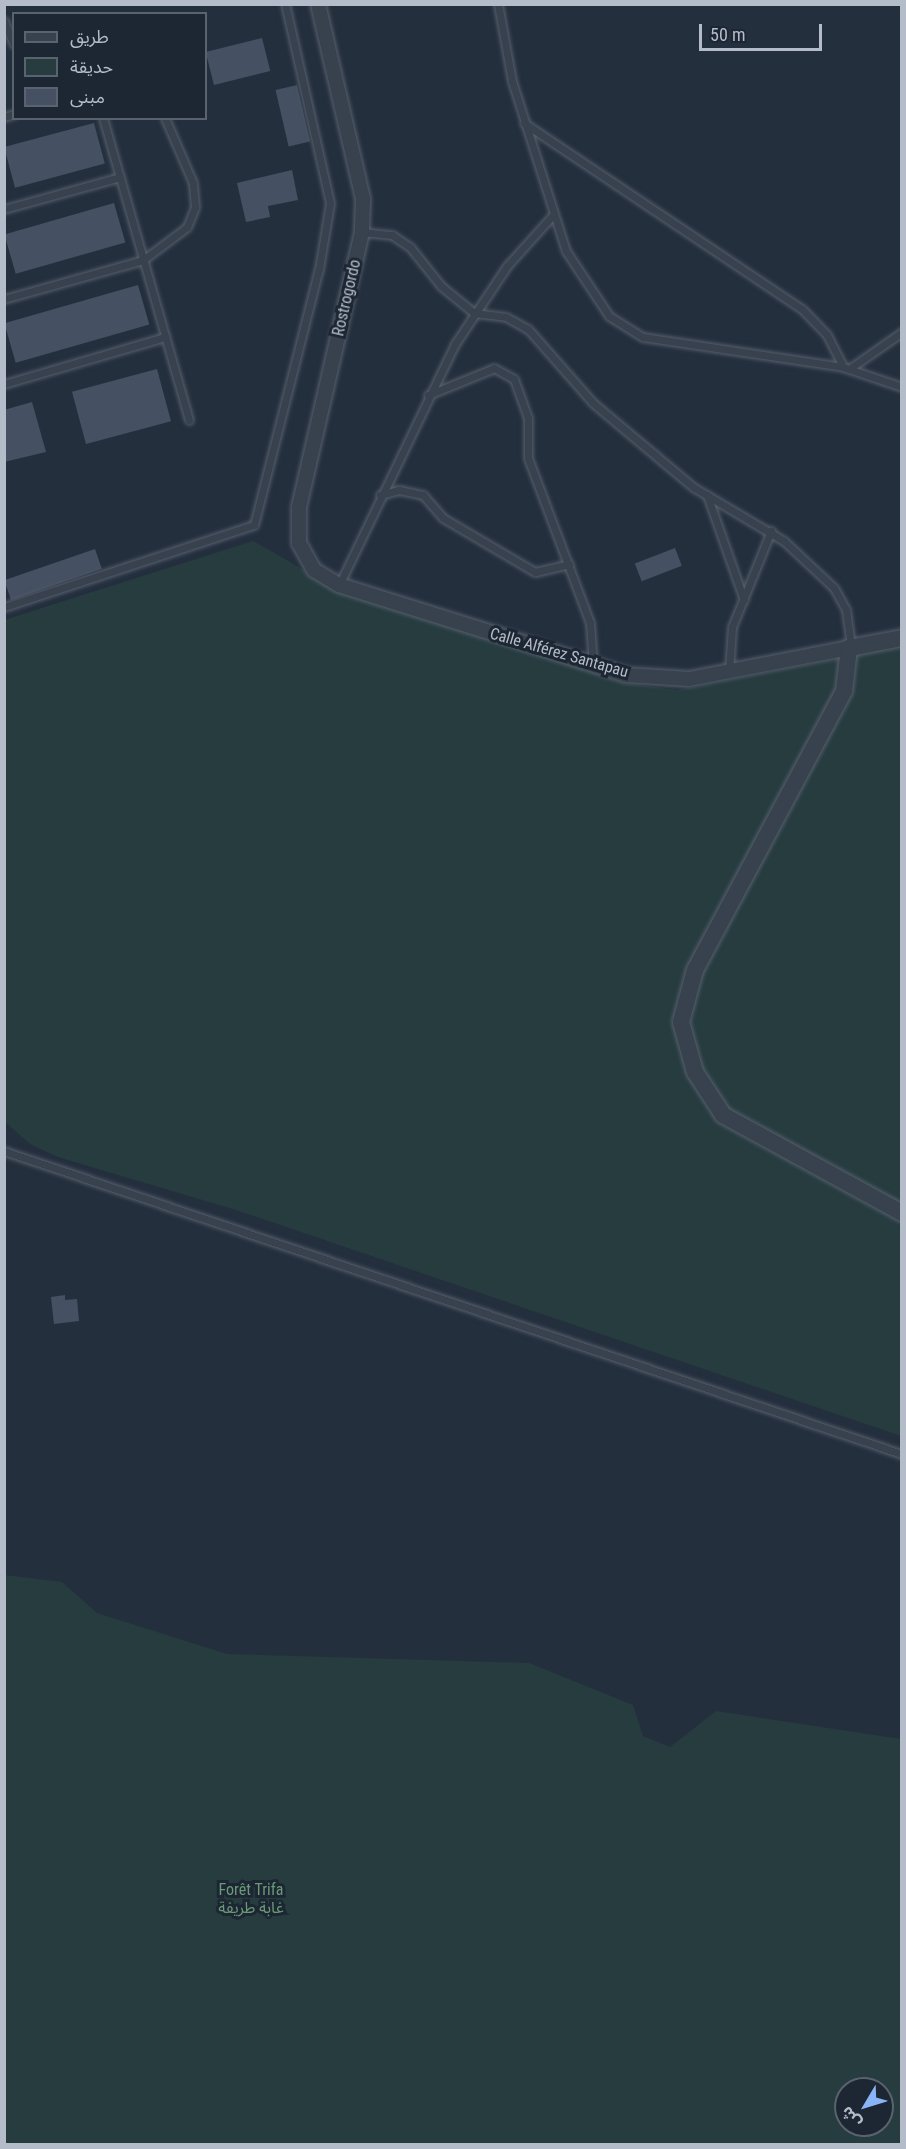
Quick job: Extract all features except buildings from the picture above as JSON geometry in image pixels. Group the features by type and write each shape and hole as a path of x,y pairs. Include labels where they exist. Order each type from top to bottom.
{"street":[{"name":"Rostrogordo","path":"318,4 360,172 362,232 298,522 304,555 333,583"},
{"name":"Calle Alférez Santapau","path":"333,583 593,666 661,679 729,672 902,638"},
{"path":"850,648 844,691 694,970 681,1022 694,1072 723,1115 902,1213"}],"lane":[{"path":"4,607 254,525 319,268 330,203 285,4"},
{"path":"498,4 524,123 554,215 586,287 625,329 684,345 846,368 902,387"},
{"path":"4,21 12,40"},
{"path":"104,120 189,420"},
{"path":"4,299 143,260 187,227 195,207 189,170 166,120"},
{"path":"524,123 802,309 827,335 846,368"},
{"path":"4,209 120,177"},
{"path":"333,583 380,495 428,395 474,313 554,215"},
{"path":"362,232 392,236 410,247 441,286 474,313 506,316 528,329 593,403 707,495 771,531 834,588 848,616 850,648"},
{"path":"846,368 902,332"},
{"path":"4,384 165,337"},
{"path":"428,395 494,368 514,379 528,418 528,458 593,633 593,666"},
{"path":"380,495 399,490 423,495 443,518 535,573 569,564"},
{"path":"707,495 744,600"},
{"path":"729,672 728,640 771,531"},
{"path":"4,1152 902,1454"}],"green space":[{"path":"253,541 332,586 623,683 677,690 901,646 901,1436 236,1210 58,1157 30,1144 4,1121 4,620"},
{"name":"Forêt Trifa غابة طريفة","path":"5,1575 62,1582 97,1613 227,1654 529,1663 633,1705 643,1736 670,1747 716,1711 901,1739 901,2144 5,2144"}]}
